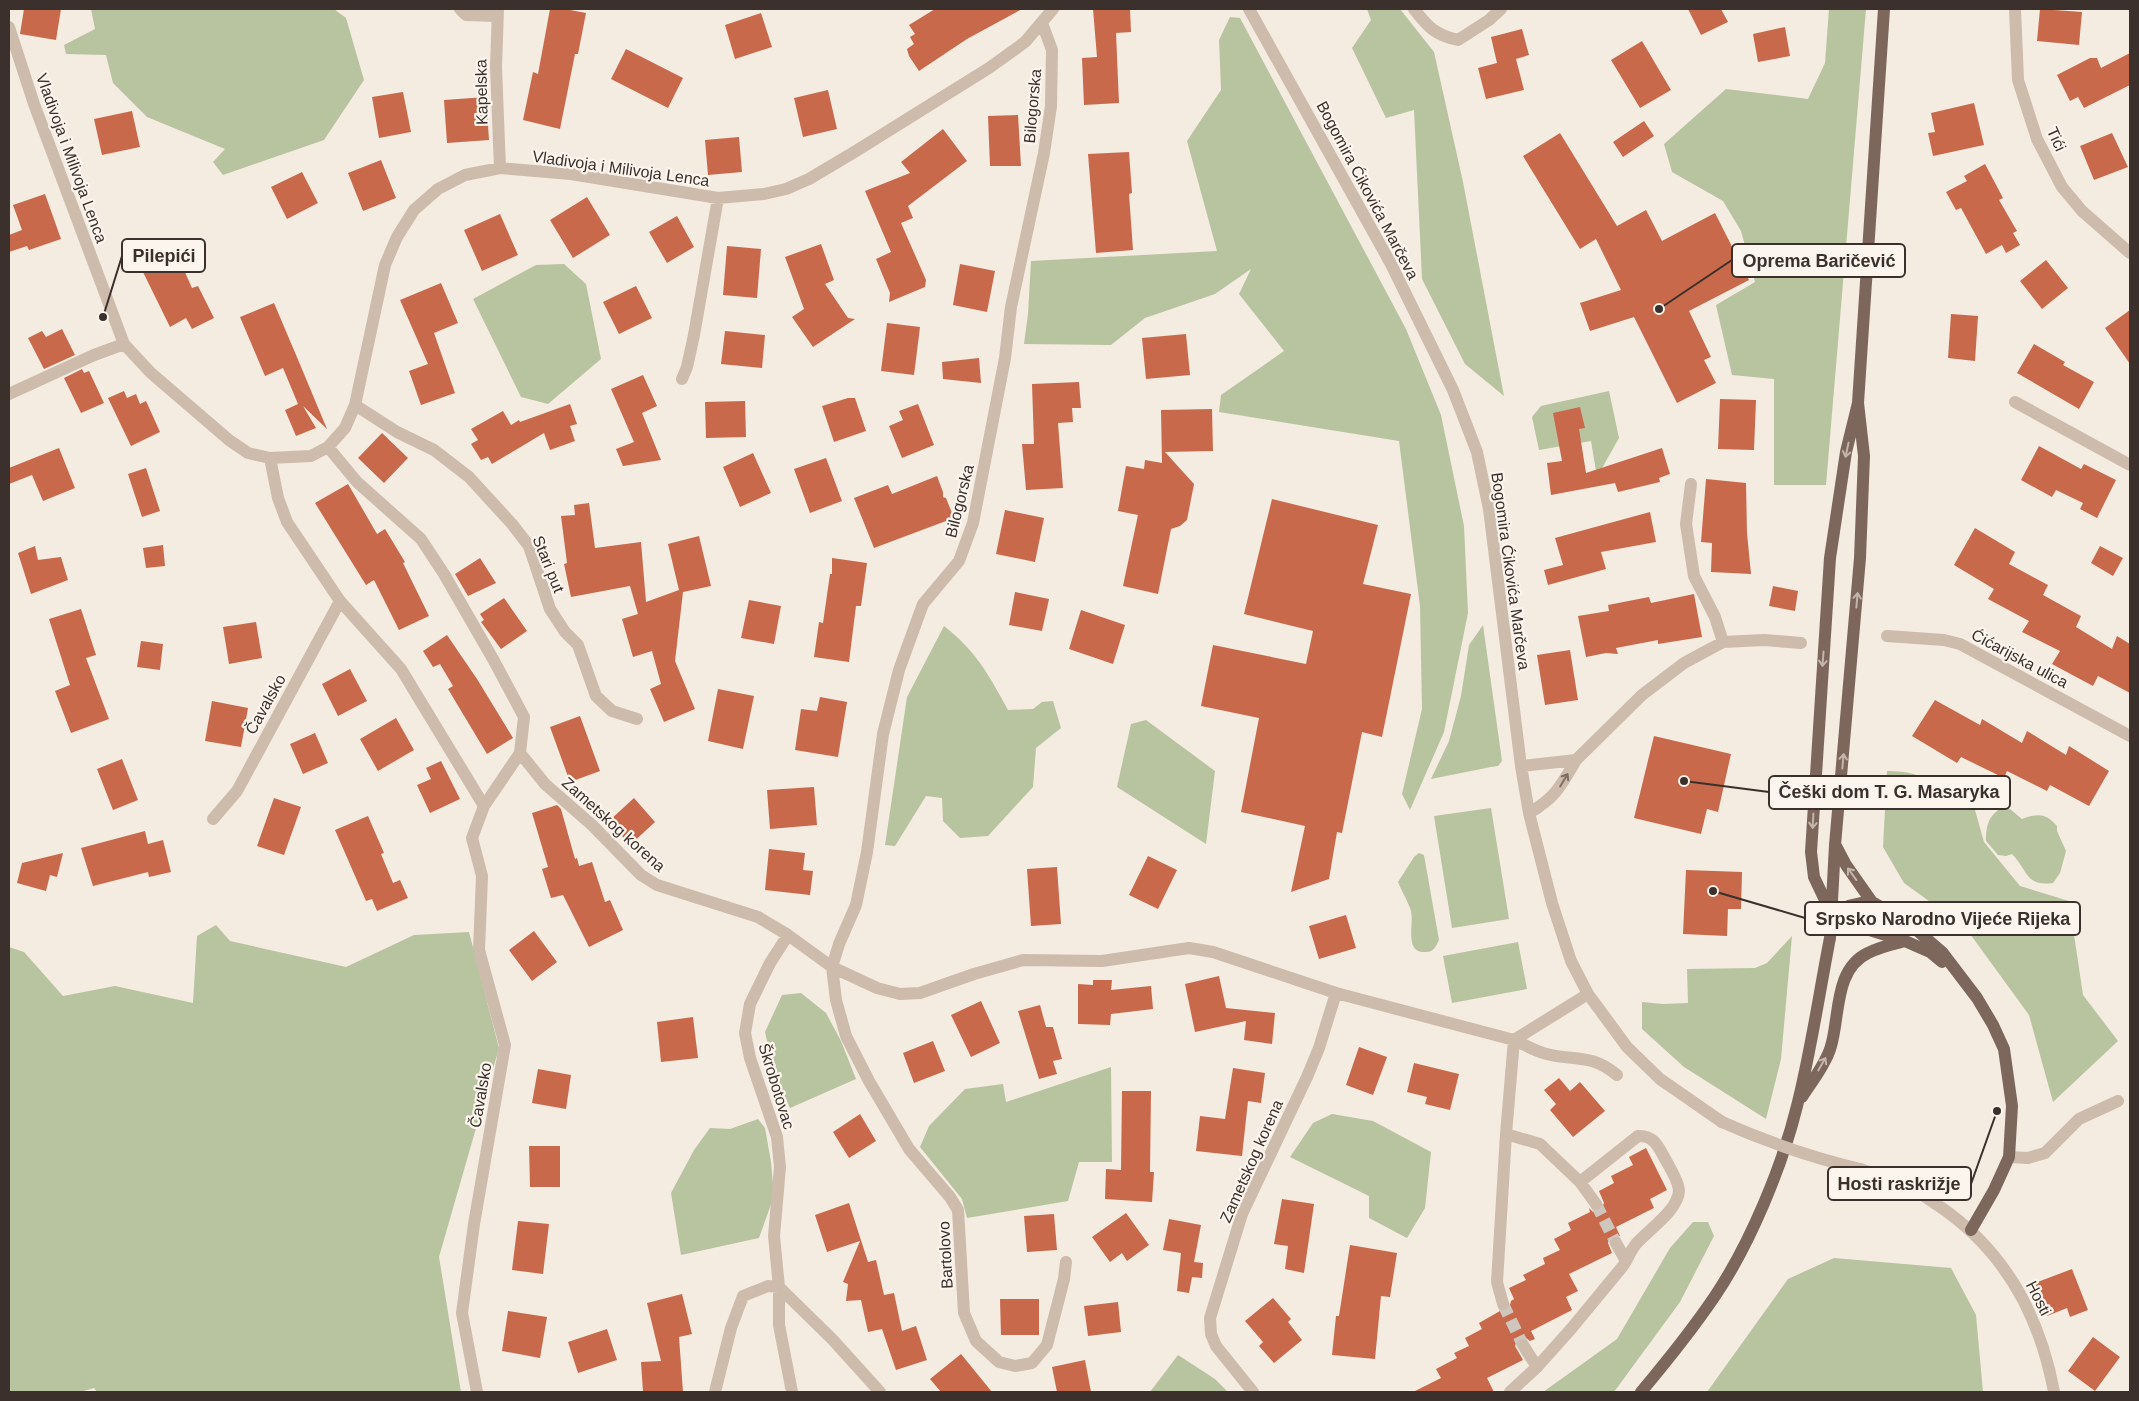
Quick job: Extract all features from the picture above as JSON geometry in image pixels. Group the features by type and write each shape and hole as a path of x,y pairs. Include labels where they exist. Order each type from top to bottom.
{"main road":[{"path":"1884,9 1858,403 1846,452 1830,558 1811,852 1814,877 1832,915 1930,952 1961,978"},
{"path":"1641,1392 1672,1355 1716,1295 1752,1230 1769,1191 1797,1106 1830,938 1832,915 1835,845 1861,548 1864,456 1858,403"},
{"path":"1835,845 1846,865 1872,902 1906,921 1942,952 1977,998 1993,1025 2004,1049 2012,1106 2009,1156 1994,1190 1971,1230"},
{"path":"1832,915 1844,907 1860,902 1872,902"},
{"path":"1797,1106 1831,1048 1838,1002 1848,971 1867,953 1905,941"}],"street":[{"name":"Kapelska","path":"460,9 466,15 498,12 497,76 500,168"},
{"name":"Vladivoja i Milivoja Lenca","path":"9,27 34,104 124,344 151,373 229,440 248,453 270,458 311,456 328,447 345,428 355,405 385,265 397,237 414,210 438,189 465,175 500,168 561,172 718,198 764,194 786,189 809,178 894,128 989,68 1025,42 1053,9"},
{"name":"Bogomira Ćikovića Marčeva","path":"1250,9 1277,55 1417,316 1452,390 1477,452 1489,509 1521,766 1529,813 1552,903 1571,961 1588,994 1627,1047 1660,1079 1722,1122 1765,1142 1860,1169"},
{"path":"1414,9 1428,27 1442,37 1458,40 1489,20 1501,9"},
{"name":"Tići","path":"2015,9 2018,80 2037,139 2062,187 2082,211 2130,253"},
{"name":"Bilogorska","path":"832,967 839,944 856,905 867,852 883,734 898,670 923,604 959,561 973,523 1005,358 1011,307 1046,143 1051,106 1052,50 1042,23"},
{"name":"Vladivoja i Milivoja Lenca","path":"682,379 687,367 694,334 718,198"},
{"path":"9,394 124,344"},
{"path":"2015,402 2130,465"},
{"name":"Stari put","path":"355,405 397,432 434,450 469,477 512,524 528,546 550,609 564,632 578,645 596,696 612,711 637,719"},
{"path":"328,447 357,482 421,539 444,574 493,659 524,718 520,753"},
{"path":"270,458 278,498 287,522 340,601 400,669 484,806"},
{"path":"1691,484 1686,524 1694,576 1715,617 1723,642"},
{"name":"Čavalsko","path":"213,818 237,791 340,601"},
{"name":"Ćićarijska ulica","path":"1887,636 1944,640 1960,644 2130,736"},
{"path":"1529,813 1548,802 1562,785 1576,760 1642,695 1684,663 1723,642 1764,640 1801,643"},
{"name":"Zametskog korena","path":"520,753 545,784 592,825 641,875 657,885 680,894 758,917 788,934 832,967 877,988 900,994 920,993 974,974 1023,960 1102,961 1189,948 1221,954 1336,992 1514,1040 1543,1053 1592,1059 1606,1065 1617,1075"},
{"name":"Čavalsko","path":"478,1392 462,1313 474,1224 505,1045 479,950 482,876 472,838 484,806 520,753"},
{"path":"1521,766 1576,760"},
{"name":"Škrobotovac","path":"788,934 770,963 750,1004 745,1033 750,1058 777,1137 780,1167 774,1236 779,1286 779,1325 792,1392"},
{"name":"Bartolovo","path":"832,967 836,1000 846,1036 860,1063 909,1149 950,1197 958,1210 964,1313 976,1340 999,1362 1015,1366 1032,1362 1047,1345 1064,1280 1066,1262"},
{"name":"Zametskog korena","path":"1253,1392 1216,1346 1210,1334 1210,1318 1242,1214 1307,1077 1319,1048 1336,992"},
{"path":"1503,1304 1497,1282 1514,1040 1588,994"},
{"path":"2009,1156 2028,1158 2045,1153 2079,1119 2118,1101"},
{"path":"1506,1134 1540,1144 1580,1182 1596,1204"},
{"path":"1510,1392 1537,1367 1607,1288 1635,1246 1661,1221 1678,1196 1679,1189 1656,1142 1646,1135 1638,1136 1580,1182"},
{"name":"Hosti","path":"1860,1169 1912,1189 1971,1230 2000,1262 2020,1293 2035,1326 2050,1366 2054,1392"},
{"path":"1616,1243 1626,1261"},
{"path":"715,1392 731,1328 743,1296 768,1286 779,1286 833,1340 880,1392"},
{"path":"1523,1345 1537,1367"}],"green space":[{"path":"91,9 334,9 346,18 364,80 324,140 223,175 213,162 225,149 147,117 113,83 106,55 66,54 64,45 95,29"},
{"path":"1367,9 1400,9 1434,52 1463,182 1504,396 1465,364 1422,279 1414,110 1386,118 1352,48 1371,20"},
{"path":"1829,9 1866,9 1826,485 1774,485 1774,379 1732,375 1716,305 1755,282 1741,231 1723,201 1672,172 1664,144 1726,89 1808,99 1825,63"},
{"path":"1230,17 1240,18 1406,329 1441,415 1464,526 1468,613 1444,732 1410,810 1402,794 1422,709 1420,606 1399,441 1219,412 1221,395 1284,351 1239,294 1251,269 1215,294 1145,318 1111,345 1024,344 1031,261 1217,251 1187,141 1221,90 1219,40"},
{"path":"564,264 586,284 601,359 548,404 521,397 473,299 536,265"},
{"path":"1609,391 1619,438 1597,477 1591,441 1539,450 1532,417 1541,406"},
{"path":"1483,625 1502,761 1498,766 1431,779 1449,741 1461,696 1469,645"},
{"path":"944,626 965,645 981,664 1008,710 1033,709 1042,702 1053,701 1061,728 1036,748 1033,787 988,836 960,838 943,821 942,798 926,796 895,846 885,845 907,697"},
{"path":"1146,720 1215,771 1206,844 1117,787 1131,724"},
{"path":"1887,771 1899,771 1921,776 1973,803 1984,842 2020,886 2069,901 2083,995 2118,1041 2053,1102 2029,1015 1965,927 1904,883 1883,847"},
{"path":"1491,808 1509,919 1452,928 1434,816"},
{"path":"2002,808 2010,809 2022,819 2037,815 2045,816 2057,826 2057,831 2066,851 2060,873 2053,883 2044,884 2032,880 2012,854 2006,856 1998,855 1986,841 1989,822 1994,814"},
{"path":"1419,853 1424,855 1439,940 1433,950 1429,952 1419,951 1412,943 1411,911 1398,882 1414,857"},
{"path":"216,925 230,941 346,967 414,935 469,932 499,1048 439,1257 461,1392 97,1392 94,1388 80,1392 9,1392 9,947 24,952 63,996 115,986 193,1003 197,936"},
{"path":"1792,936 1781,1059 1766,1119 1684,1067 1642,1029 1642,1002 1663,1004 1688,1003 1687,969 1755,968 1767,963"},
{"path":"1518,942 1527,989 1452,1003 1443,956"},
{"path":"801,993 826,1013 841,1041 856,1079 790,1108 774,1071 765,1032 782,995"},
{"path":"1111,1067 1112,1162 1079,1162 1068,1201 967,1218 962,1199 920,1147 929,1126 965,1089 1003,1084 1006,1102"},
{"path":"1332,1114 1373,1121 1431,1152 1425,1208 1407,1238 1369,1218 1369,1196 1290,1157 1313,1123"},
{"path":"758,1119 765,1128 774,1196 759,1238 681,1255 671,1193 694,1150 710,1128 730,1129"},
{"path":"1693,1222 1708,1222 1714,1236 1680,1302 1614,1392 1543,1392 1617,1339 1670,1248"},
{"path":"1834,1258 1951,1268 1976,1315 1983,1392 1707,1392 1788,1279"},
{"path":"1178,1355 1215,1379 1228,1392 1150,1392"}],"building":[{"path":"24,9 61,9 56,40 20,34"},
{"path":"550,9 565,9 586,13 578,54 575,54 560,129 523,120 533,72 538,74"},
{"path":"935,9 1022,9 967,39 919,71 909,56 907,49 914,44 910,37 915,34 909,25"},
{"path":"1093,9 1130,9 1131,32 1116,33 1119,103 1084,105 1082,58 1097,57"},
{"path":"1688,9 1721,9 1728,22 1701,35"},
{"path":"2040,9 2082,12 2079,45 2037,41"},
{"path":"761,13 772,47 735,59 725,25"},
{"path":"1785,27 1790,56 1758,62 1753,34"},
{"path":"1522,29 1529,55 1516,59 1524,90 1486,99 1478,68 1497,63 1491,37"},
{"path":"1642,41 1671,90 1640,108 1611,60"},
{"path":"626,49 683,78 668,108 611,79"},
{"path":"2130,53 2130,85 2084,108 2078,97 2070,101 2057,75 2090,58 2097,58 2101,68"},
{"path":"828,90 837,129 803,137 794,98"},
{"path":"403,92 411,132 379,138 372,97"},
{"path":"486,97 489,140 447,143 444,100"},
{"path":"1974,103 1984,145 1933,156 1928,133 1935,132 1931,113"},
{"path":"132,111 140,147 102,155 94,119"},
{"path":"1018,115 1021,166 990,166 988,116"},
{"path":"1644,121 1654,136 1623,157 1613,142"},
{"path":"943,129 967,161 908,206 913,218 901,223 926,280 925,287 889,302 890,293 876,259 891,252 865,191 910,173 901,162"},
{"path":"1560,133 1617,226 1646,210 1662,241 1715,213 1749,280 1689,311 1711,357 1704,360 1716,383 1677,403 1634,317 1590,331 1580,303 1621,290 1596,239 1580,249 1523,156"},
{"path":"2112,133 2128,167 2094,180 2080,146"},
{"path":"739,137 742,172 708,175 705,140"},
{"path":"1129,152 1132,193 1129,194 1133,250 1096,253 1088,154"},
{"path":"381,160 396,198 363,211 348,173"},
{"path":"1985,164 2003,198 1999,200 2017,231 2013,233 2020,245 2006,253 2002,245 1986,254 1961,208 1956,210 1946,192 1967,181 1964,176"},
{"path":"302,172 318,203 287,219 271,187"},
{"path":"45,194 61,239 29,250 27,246 9,252 9,235 22,230 13,205"},
{"path":"587,197 610,235 573,258 550,220"},
{"path":"500,214 518,255 482,271 464,230"},
{"path":"677,216 694,247 667,263 649,232"},
{"path":"821,244 834,280 825,284 848,318 855,319 813,347 792,317 804,309 785,257"},
{"path":"727,246 761,249 757,298 723,295"},
{"path":"2046,260 2068,288 2042,309 2020,281"},
{"path":"162,261 165,268 180,261 192,288 198,286 214,318 192,329 186,318 170,327 142,270"},
{"path":"960,264 995,271 987,312 953,305"},
{"path":"441,283 458,323 434,333 455,393 421,405 409,371 428,364 400,300"},
{"path":"636,286 652,318 619,334 603,302"},
{"path":"274,303 327,429 303,406 316,428 296,436 285,410 298,404 283,368 265,376 240,317"},
{"path":"2130,310 2130,364 2105,328"},
{"path":"1951,314 1978,316 1975,361 1948,358"},
{"path":"887,323 920,327 914,375 881,371"},
{"path":"62,329 75,355 44,369 28,338 42,331 46,337"},
{"path":"725,331 765,335 762,368 721,364"},
{"path":"1186,334 1190,375 1146,379 1142,338"},
{"path":"2034,344 2065,362 2063,365 2094,382 2079,409 2017,373"},
{"path":"979,358 981,383 943,379 942,362"},
{"path":"82,369 84,373 89,371 104,403 81,413 64,378"},
{"path":"643,375 657,406 642,413 661,460 623,466 616,449 634,442 611,389"},
{"path":"1079,382 1081,408 1072,408 1073,422 1058,423 1063,488 1026,490 1022,444 1034,444 1032,384"},
{"path":"124,391 127,398 136,394 140,404 146,401 160,432 131,446 108,398"},
{"path":"848,398 855,398 866,431 834,442 822,406"},
{"path":"1720,399 1756,400 1754,450 1718,449"},
{"path":"745,401 746,437 706,438 705,402"},
{"path":"570,404 577,424 570,426 575,441 550,450 544,433 492,464 488,457 481,460 471,444 478,440 471,429 503,411 511,425 519,420 520,422"},
{"path":"918,404 934,445 902,458 889,426 903,420 899,411"},
{"path":"1580,407 1585,428 1579,429 1586,473 1662,448 1670,474 1659,478 1660,482 1618,492 1615,483 1551,495 1547,463 1562,461 1553,413"},
{"path":"1212,409 1213,451 1165,452 1194,484 1187,520 1180,526 1171,529 1158,594 1123,586 1138,515 1118,511 1126,466 1144,469 1145,460 1162,463 1161,410"},
{"path":"382,433 408,458 384,483 358,458"},
{"path":"2039,446 2081,469 2084,464 2116,480 2097,518 2080,509 2083,503 2056,490 2052,497 2021,480"},
{"path":"59,448 75,488 43,501 32,475 9,484 9,468"},
{"path":"753,453 771,493 740,507 723,467"},
{"path":"826,458 842,501 810,513 794,469"},
{"path":"146,468 160,511 142,517 128,474"},
{"path":"937,476 943,497 946,498 954,518 874,548 854,498 888,485 892,494"},
{"path":"1706,479 1746,483 1747,533 1751,574 1711,572 1712,543 1701,542"},
{"path":"348,484 377,534 385,529 405,562 403,563 429,616 399,630 374,580 366,585 315,503"},
{"path":"1272,499 1378,525 1363,584 1411,594 1382,737 1362,732 1342,833 1337,832 1329,879 1291,892 1305,826 1241,812 1259,718 1201,706 1213,645 1306,664 1313,631 1244,614"},
{"path":"589,503 595,548 641,542 646,602 679,590 668,544 699,536 711,586 683,592 675,661 695,709 664,722 650,689 661,684 652,651 633,657 622,619 638,614 630,586 571,597 564,564 567,563 561,516 575,515 574,505"},
{"path":"1005,510 1044,518 1035,562 996,554"},
{"path":"1650,512 1656,542 1601,552 1606,569 1548,585 1544,570 1563,565 1555,538"},
{"path":"1975,528 2015,552 2009,564 2048,585 2043,595 2081,616 2076,627 2112,649 2117,636 2130,644 2130,693 2098,676 2093,686 2052,664 2060,651 2022,632 2029,621 1988,599 1994,589 1954,565"},
{"path":"163,545 165,566 146,568 143,548"},
{"path":"35,546 38,560 61,557 68,580 31,594 18,553"},
{"path":"2100,546 2123,558 2113,576 2091,563"},
{"path":"480,558 496,583 468,596 455,574"},
{"path":"832,558 867,563 861,606 856,606 849,662 814,657 819,622 823,623 830,574 832,574"},
{"path":"1773,586 1798,591 1795,611 1769,606"},
{"path":"1015,592 1049,599 1042,631 1009,625"},
{"path":"1694,594 1702,637 1658,644 1658,640 1616,648 1618,654 1606,653 1586,657 1578,616 1609,611 1608,605 1649,597 1651,603"},
{"path":"504,598 527,631 501,649 481,622 484,620 480,614"},
{"path":"749,600 781,606 774,644 741,638"},
{"path":"81,609 96,655 86,658 109,719 71,733 55,691 70,685 49,619"},
{"path":"1081,610 1125,625 1113,664 1069,649"},
{"path":"256,622 262,658 229,664 223,627"},
{"path":"447,635 477,679 513,738 487,754 448,689 453,686 440,664 433,667 423,651"},
{"path":"141,641 163,644 160,670 137,667"},
{"path":"1570,650 1578,700 1545,705 1537,655"},
{"path":"350,669 367,701 338,716 322,684"},
{"path":"718,689 754,696 743,749 708,741"},
{"path":"820,697 847,702 838,757 795,750 801,709 817,711"},
{"path":"1935,700 1980,725 1982,719 2022,743 2027,731 2066,755 2069,746 2109,771 2089,806 2050,785 2047,791 2007,771 2004,778 1961,757 1957,763 1912,736"},
{"path":"212,701 248,708 241,747 205,741"},
{"path":"580,716 600,771 570,782 550,727"},
{"path":"396,718 414,750 378,771 360,739"},
{"path":"315,733 328,763 303,774 290,744"},
{"path":"1654,736 1731,754 1718,812 1707,809 1701,834 1634,818"},
{"path":"122,759 138,800 113,810 97,769"},
{"path":"441,761 460,799 430,813 417,785 431,779 426,768"},
{"path":"814,787 817,825 770,829 767,790"},
{"path":"274,798 301,807 284,855 257,846"},
{"path":"634,798 655,822 630,845 609,821"},
{"path":"557,805 561,809 575,859 577,858 579,866 592,862 605,902 610,900 623,930 589,947 563,895 551,898 542,869 548,867 532,813"},
{"path":"368,816 384,853 381,854 393,883 400,880 408,898 377,911 372,899 366,901 335,830"},
{"path":"145,831 148,844 163,840 171,872 149,877 148,872 93,886 81,848"},
{"path":"769,849 805,853 803,870 813,871 810,895 765,890"},
{"path":"63,853 57,877 50,875 46,891 17,883 22,863"},
{"path":"1148,856 1177,870 1158,909 1129,895"},
{"path":"1057,867 1061,924 1031,926 1027,869"},
{"path":"1686,870 1742,872 1741,909 1728,909 1727,936 1683,934"},
{"path":"1346,915 1356,948 1319,959 1309,926"},
{"path":"534,931 557,962 532,981 509,950"},
{"path":"1219,976 1226,1008 1275,1013 1272,1044 1244,1040 1246,1021 1195,1032 1185,984"},
{"path":"1093,980 1112,980 1111,990 1151,986 1153,1009 1111,1014 1110,1025 1078,1024 1078,984 1093,985"},
{"path":"981,1001 1000,1043 971,1057 951,1015"},
{"path":"1040,1005 1046,1027 1053,1027 1062,1059 1053,1061 1057,1074 1039,1079 1018,1011"},
{"path":"693,1017 698,1058 661,1062 657,1022"},
{"path":"933,1041 945,1071 914,1083 903,1053"},
{"path":"1359,1047 1387,1057 1373,1095 1346,1085"},
{"path":"1414,1063 1459,1074 1450,1110 1425,1104 1427,1097 1407,1092"},
{"path":"1233,1068 1265,1073 1261,1103 1248,1101 1242,1156 1196,1151 1200,1116 1225,1119"},
{"path":"538,1069 571,1075 566,1109 532,1103"},
{"path":"1559,1078 1570,1091 1580,1082 1605,1111 1573,1137 1550,1110 1556,1104 1544,1090"},
{"path":"1122,1091 1151,1091 1150,1172 1154,1172 1152,1202 1105,1199 1106,1169 1121,1170"},
{"path":"860,1114 876,1141 849,1158 833,1132"},
{"path":"529,1146 560,1146 560,1187 530,1187"},
{"path":"1646,1148 1667,1190 1650,1199 1654,1208 1616,1227 1620,1236 1613,1236 1609,1239 1608,1243 1612,1253 1569,1274 1578,1291 1566,1297 1572,1310 1531,1331 1535,1339 1530,1341 1526,1338 1518,1338 1515,1346 1523,1360 1487,1378 1494,1392 1413,1392 1441,1378 1436,1369 1457,1358 1454,1353 1469,1346 1465,1338 1482,1329 1479,1323 1500,1311 1505,1312 1509,1309 1511,1301 1514,1299 1509,1288 1526,1280 1523,1275 1545,1264 1543,1258 1560,1250 1554,1239 1571,1230 1568,1223 1590,1212 1589,1208 1593,1212 1601,1210 1604,1203 1599,1191 1614,1183 1611,1176 1633,1165 1629,1157"},
{"path":"1282,1199 1314,1204 1304,1273 1285,1269 1288,1246 1274,1244"},
{"path":"849,1203 868,1262 876,1260 884,1295 894,1293 902,1331 916,1326 927,1360 896,1370 882,1329 868,1332 861,1300 846,1301 848,1284 843,1282 860,1241 827,1252 815,1215"},
{"path":"1126,1213 1149,1245 1127,1261 1122,1253 1110,1262 1092,1237"},
{"path":"1054,1214 1057,1250 1027,1252 1024,1216"},
{"path":"1169,1219 1201,1225 1194,1262 1203,1263 1202,1278 1192,1277 1189,1293 1177,1291 1181,1253 1163,1250"},
{"path":"518,1221 549,1224 543,1274 512,1270"},
{"path":"1350,1245 1397,1253 1390,1297 1381,1296 1375,1359 1332,1355 1336,1316 1339,1316"},
{"path":"2072,1269 2088,1310 2070,1317 2067,1308 2047,1316 2035,1283"},
{"path":"682,1294 692,1334 679,1337 683,1392 643,1392 641,1362 661,1361 647,1303"},
{"path":"1273,1298 1291,1319 1288,1322 1302,1340 1274,1363 1259,1346 1263,1342 1245,1321"},
{"path":"1000,1299 1039,1299 1039,1335 1001,1335"},
{"path":"1118,1302 1121,1332 1088,1336 1084,1306"},
{"path":"508,1311 547,1317 540,1358 502,1351"},
{"path":"607,1329 617,1360 578,1373 568,1342"},
{"path":"2093,1337 2120,1357 2095,1391 2068,1371"},
{"path":"961,1354 992,1392 941,1392 930,1379"},
{"path":"1085,1360 1091,1392 1057,1392 1052,1367"}],"tunnel":[{"path":"1596,1204 1616,1243"},
{"path":"1503,1304 1523,1345"}],"place":[{"name":"Oprema Baričević","path":"1659,309"},
{"name":"Pilepići","path":"103,317"},
{"name":"Češki dom T. G. Masaryka","path":"1684,781"},
{"name":"Srpsko Narodno Vijeće Rijeka","path":"1713,891"},
{"name":"Hosti raskrižje","path":"1997,1111"}]}
